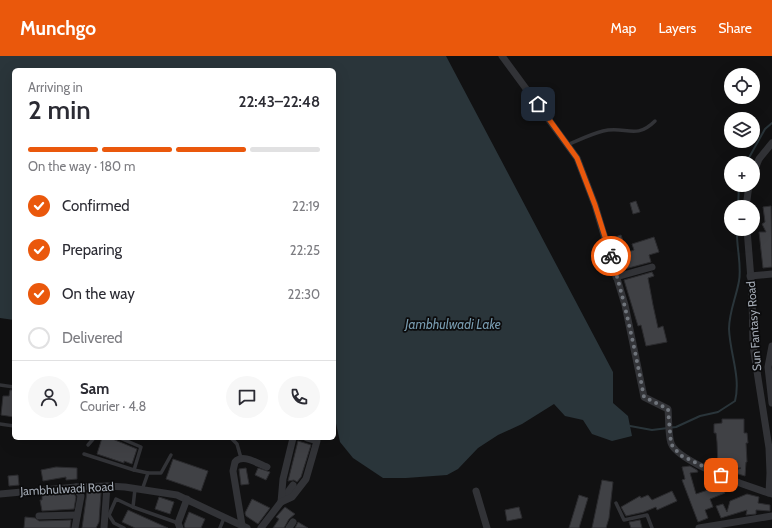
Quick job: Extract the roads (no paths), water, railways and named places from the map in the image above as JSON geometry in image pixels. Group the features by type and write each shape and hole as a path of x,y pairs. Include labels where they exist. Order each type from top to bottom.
{"street":[{"path":"502,56 577,158 595,205 625,305 644,397 668,409 671,444 680,455 708,470 770,494"},
{"path":"760,158 772,143"},
{"name":"Sun Fantasy Road","path":"747,236 753,346 770,447 770,494"},
{"path":"616,277 652,267"},
{"path":"750,276 772,274"},
{"path":"772,346 768,367 772,403"},
{"path":"280,502 283,479 293,440"},
{"path":"280,502 292,497 306,479 317,441 314,440"},
{"path":"244,526 232,471 235,462 240,458 247,459 267,467"},
{"path":"261,528 293,485"},
{"path":"104,528 107,486"},
{"name":"Jambhulwadi Road","path":"0,494 76,487 107,486 138,489 177,495 244,526"},
{"path":"75,528 80,496 76,487"},
{"path":"476,491 486,528"},
{"path":"179,526 187,500"},
{"path":"39,516 77,515"},
{"path":"699,528 772,516"}],"lane":[{"path":"567,145 610,130 644,131 655,121"},
{"path":"0,385 12,386"},
{"path":"0,424 12,426"},
{"path":"88,445 92,440"},
{"path":"125,440 141,447 134,470"},
{"path":"232,440 237,444 240,458"},
{"path":"84,454 148,473 161,473 170,455"},
{"path":"133,507 138,489 148,473"},
{"path":"124,528 114,523 109,515 116,499 179,526"},
{"path":"616,503 624,520 647,515 652,528"},
{"path":"220,528 224,517"}],"water":[{"name":"Jambhulwadi Lake","path":"0,56 446,56 613,372 613,403 628,416 632,436 612,441 592,434 583,420 565,416 554,404 522,424 498,435 478,448 458,469 447,475 406,478 383,478 353,458 340,442 336,423 336,68 12,68 12,320 0,318"}],"waterway":[{"path":"750,156 765,129 772,123"},
{"path":"738,200 739,192"},
{"path":"630,426 652,430 676,427 700,416 718,412 735,401 737,383 729,329 730,317 740,275 737,236"}]}
